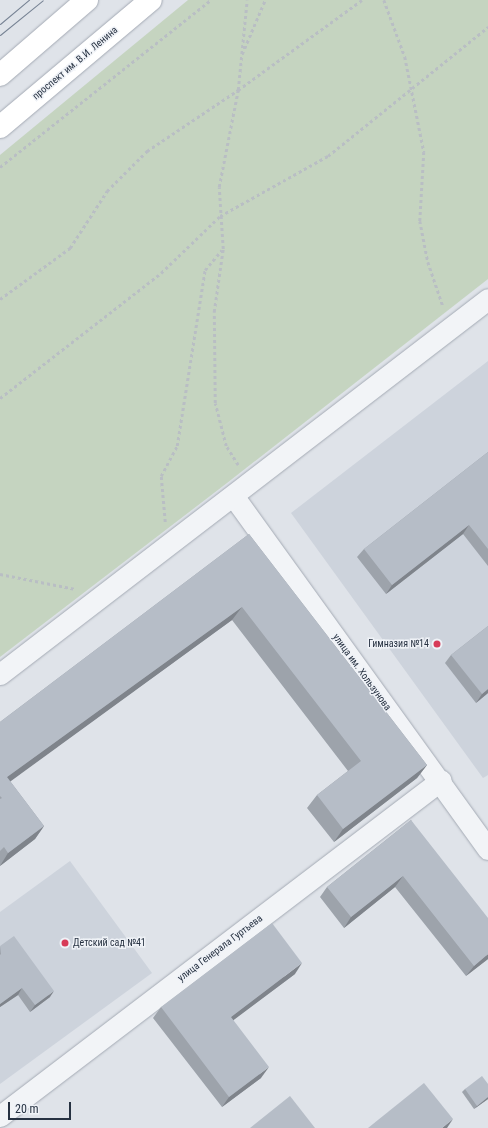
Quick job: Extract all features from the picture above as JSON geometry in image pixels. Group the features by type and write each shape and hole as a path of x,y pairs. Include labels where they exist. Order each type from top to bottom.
{"main road":[{"path":"0,75 87,0"},
{"name":"проспект им. В.И. Ленина","path":"0,127 151,0"}],"street":[{"path":"0,674 234,497 488,299"},
{"name":"улица им. Хользунова","path":"234,497 441,780 481,825 488,849"},
{"name":"улица Генерала Гуртьева","path":"0,1116 441,780"}],"path":[{"path":"0,167 211,0"},
{"path":"240,470 226,446 215,403 214,312 223,249 219,187 238,90 247,0"},
{"path":"241,56 265,0"},
{"path":"0,299 70,248 107,191 147,151 238,90 362,0"},
{"path":"384,0 405,57 424,152 420,221 428,262 444,311"},
{"path":"0,398 161,273 220,216 328,156 411,86 488,27"},
{"path":"166,529 161,476 177,446 205,270 223,249"},
{"path":"0,574 80,589"}],"shaded area":[{"name":"Гимназия №14","path":"488,361 488,775 483,778 291,513"},
{"name":"Детский сад №41","path":"70,861 152,973 0,1084 0,912"}],"green space":[{"path":"188,0 488,0 488,279 227,483 0,657 0,155"}],"building":[{"path":"488,452 488,549 469,525 392,585 364,549"},
{"path":"249,534 427,765 343,829 317,795 361,761 242,607 7,777 44,826 8,853 4,847 0,851 0,799 2,798 0,796 0,722"},
{"path":"488,626 488,689 482,694 451,655"},
{"path":"411,820 488,918 488,954 474,966 403,876 351,917 327,887"},
{"path":"272,923 302,963 231,1017 269,1067 229,1097 161,1007"},
{"path":"14,936 54,991 35,1005 22,988 0,1004 0,946"},
{"path":"482,1076 488,1084 488,1097 477,1106 465,1089"},
{"path":"424,1083 453,1119 442,1128 368,1128"},
{"path":"290,1096 315,1128 250,1128"}],"tram line":[{"path":"0,24 29,0"},
{"path":"0,35 43,0"}],"place":[{"name":"Гимназия №14","path":"437,644"},
{"name":"Детский сад №41","path":"65,943"}]}
